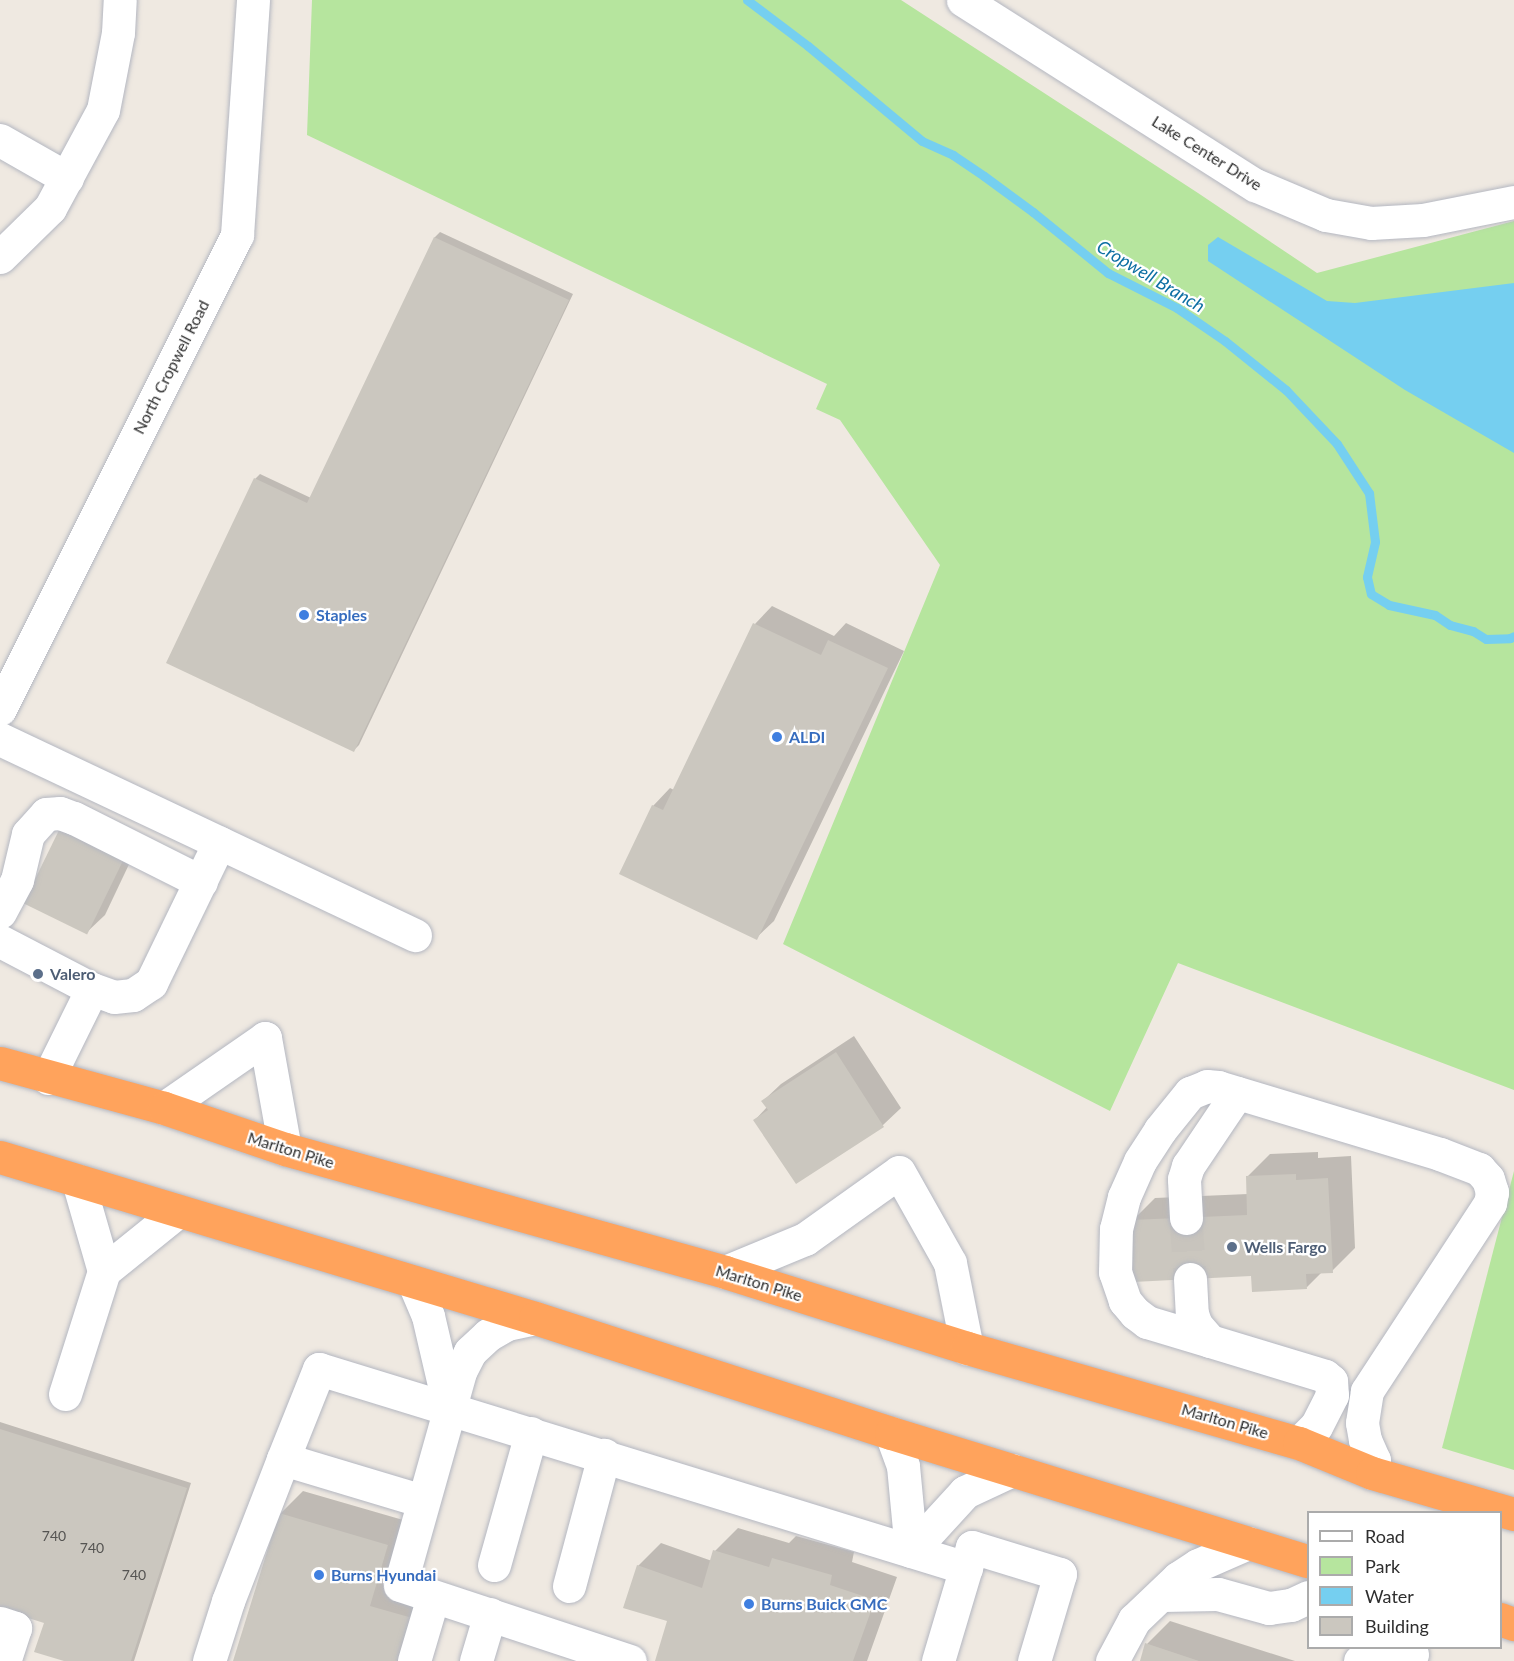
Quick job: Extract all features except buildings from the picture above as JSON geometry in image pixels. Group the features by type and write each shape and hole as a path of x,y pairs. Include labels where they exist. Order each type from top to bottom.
{"highway":[{"name":"Marlton Pike","path":"0,1064 165,1108 285,1149 725,1272 967,1348 1299,1443 1372,1473 1514,1514"},
{"path":"0,1157 535,1318 891,1433 1307,1561"}],"street":[{"path":"0,257 50,208 103,110 118,33 120,0"},
{"name":"North Cropwell Road","path":"0,709 237,236 253,0"},
{"name":"Lake Center Drive","path":"963,0 1255,185 1326,215 1371,223 1423,220 1514,202"},
{"path":"0,140 67,178"},
{"path":"0,739 414,935"},
{"path":"0,912 17,880 28,834 46,814 60,813 74,818 201,882"},
{"path":"0,941 92,989 114,997 133,995 151,983 219,843"},
{"path":"48,1078 92,989"},
{"path":"165,1108 266,1038 285,1149"},
{"path":"1299,1443 1316,1426 1332,1395 1331,1381 1325,1376 1147,1322 1135,1313 1118,1286 1114,1257 1116,1229 1124,1197 1140,1161 1180,1101 1198,1088 1207,1086 1237,1093 1464,1161 1479,1169 1488,1179 1492,1192 1490,1203 1367,1391 1362,1423 1365,1440 1374,1461 1372,1473"},
{"path":"1186,1218 1184,1179 1188,1166 1237,1093"},
{"path":"725,1272 805,1239 899,1172 950,1263 967,1348"},
{"path":"78,1181 104,1271"},
{"path":"65,1394 104,1271 177,1212"},
{"path":"1190,1279 1192,1314 1196,1325 1210,1341"},
{"path":"414,1283 428,1316 449,1407"},
{"path":"535,1318 507,1324 488,1335 471,1352 460,1372 400,1585 490,1614 551,1649 630,1661"},
{"path":"209,1661 228,1601 319,1369 449,1407 966,1568"},
{"path":"494,1565 531,1433"},
{"path":"891,1433 903,1466 911,1551"},
{"path":"569,1586 604,1455"},
{"path":"283,1459 423,1502"},
{"path":"911,1551 965,1492 1012,1470"},
{"path":"1112,1661 1134,1620 1178,1578 1198,1565 1248,1543"},
{"path":"938,1661 972,1547 1060,1575 1034,1661"},
{"path":"1162,1595 1218,1594 1269,1608 1291,1605 1307,1597"},
{"path":"414,1661 433,1597"},
{"path":"476,1661 490,1614"},
{"path":"0,1623 15,1628 4,1661"},
{"path":"1360,1661 1373,1659 1383,1650 1388,1649"},
{"path":"1397,1649 1419,1654"}],"green space":[{"path":"312,0 901,0 1317,273 1514,221 1514,1090 1178,963 1110,1111 783,944 940,565 840,420 816,409 827,384 307,135"},
{"path":"1514,1171 1514,1470 1442,1448"}],"water":[{"path":"1218,237 1327,301 1355,303 1514,283 1514,453 1405,390 1208,261 1208,245"}],"waterway":[{"name":"Cropwell Branch","path":"747,0 808,46 922,141 953,155 984,176 1033,212 1108,273 1177,308 1225,341 1286,390 1337,444 1369,493 1375,542 1367,577 1371,594 1389,605 1435,615 1450,625 1473,631 1486,639 1514,636"}],"tunnel":[{"path":"1186,1218 1190,1279"}],"place":[{"name":"Staples","path":"304,615"},
{"name":"ALDI","path":"777,737"},
{"name":"Valero","path":"38,974"},
{"name":"Wells Fargo","path":"1232,1247"},
{"name":"Burns Hyundai","path":"319,1575"},
{"name":"Burns Buick GMC","path":"749,1604"}]}
